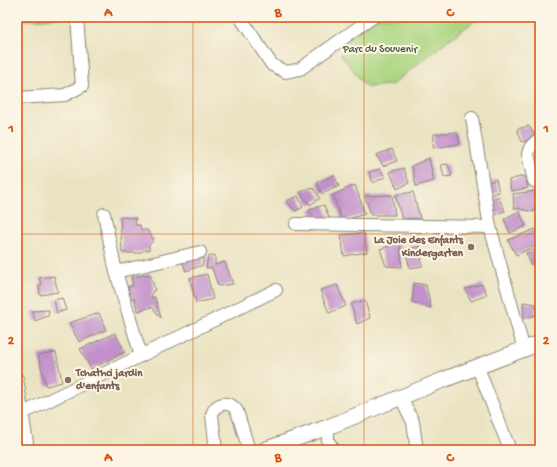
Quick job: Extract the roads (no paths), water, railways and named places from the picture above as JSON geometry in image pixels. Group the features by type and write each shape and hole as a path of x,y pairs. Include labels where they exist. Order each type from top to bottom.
{"main road":[{"path":"264,450 328,427 540,343"}],"street":[{"path":"17,98 65,95 82,86 77,17"},
{"path":"240,17 272,65 286,72 300,70 373,17"},
{"path":"472,118 490,227 524,350"},
{"path":"534,181 528,154 533,144 540,139"},
{"path":"104,214 116,272 141,356"},
{"path":"296,224 490,227"},
{"path":"116,272 200,252"},
{"path":"21,414 276,290"},
{"path":"478,368 510,450"},
{"path":"17,379 21,414 28,450"},
{"path":"400,398 410,415 418,450"},
{"path":"216,450 212,415 213,410 217,406 227,403 234,406 237,411 249,450"},
{"path":"328,427 328,441 334,450"}],"place":[{"name":"La Joie des Enfants Kindergarten","path":"471,247"},
{"name":"Tchathci jardin d'enfants","path":"68,380"}],"park label":[{"name":"Parc du Souvenir","path":"380,50"}]}
